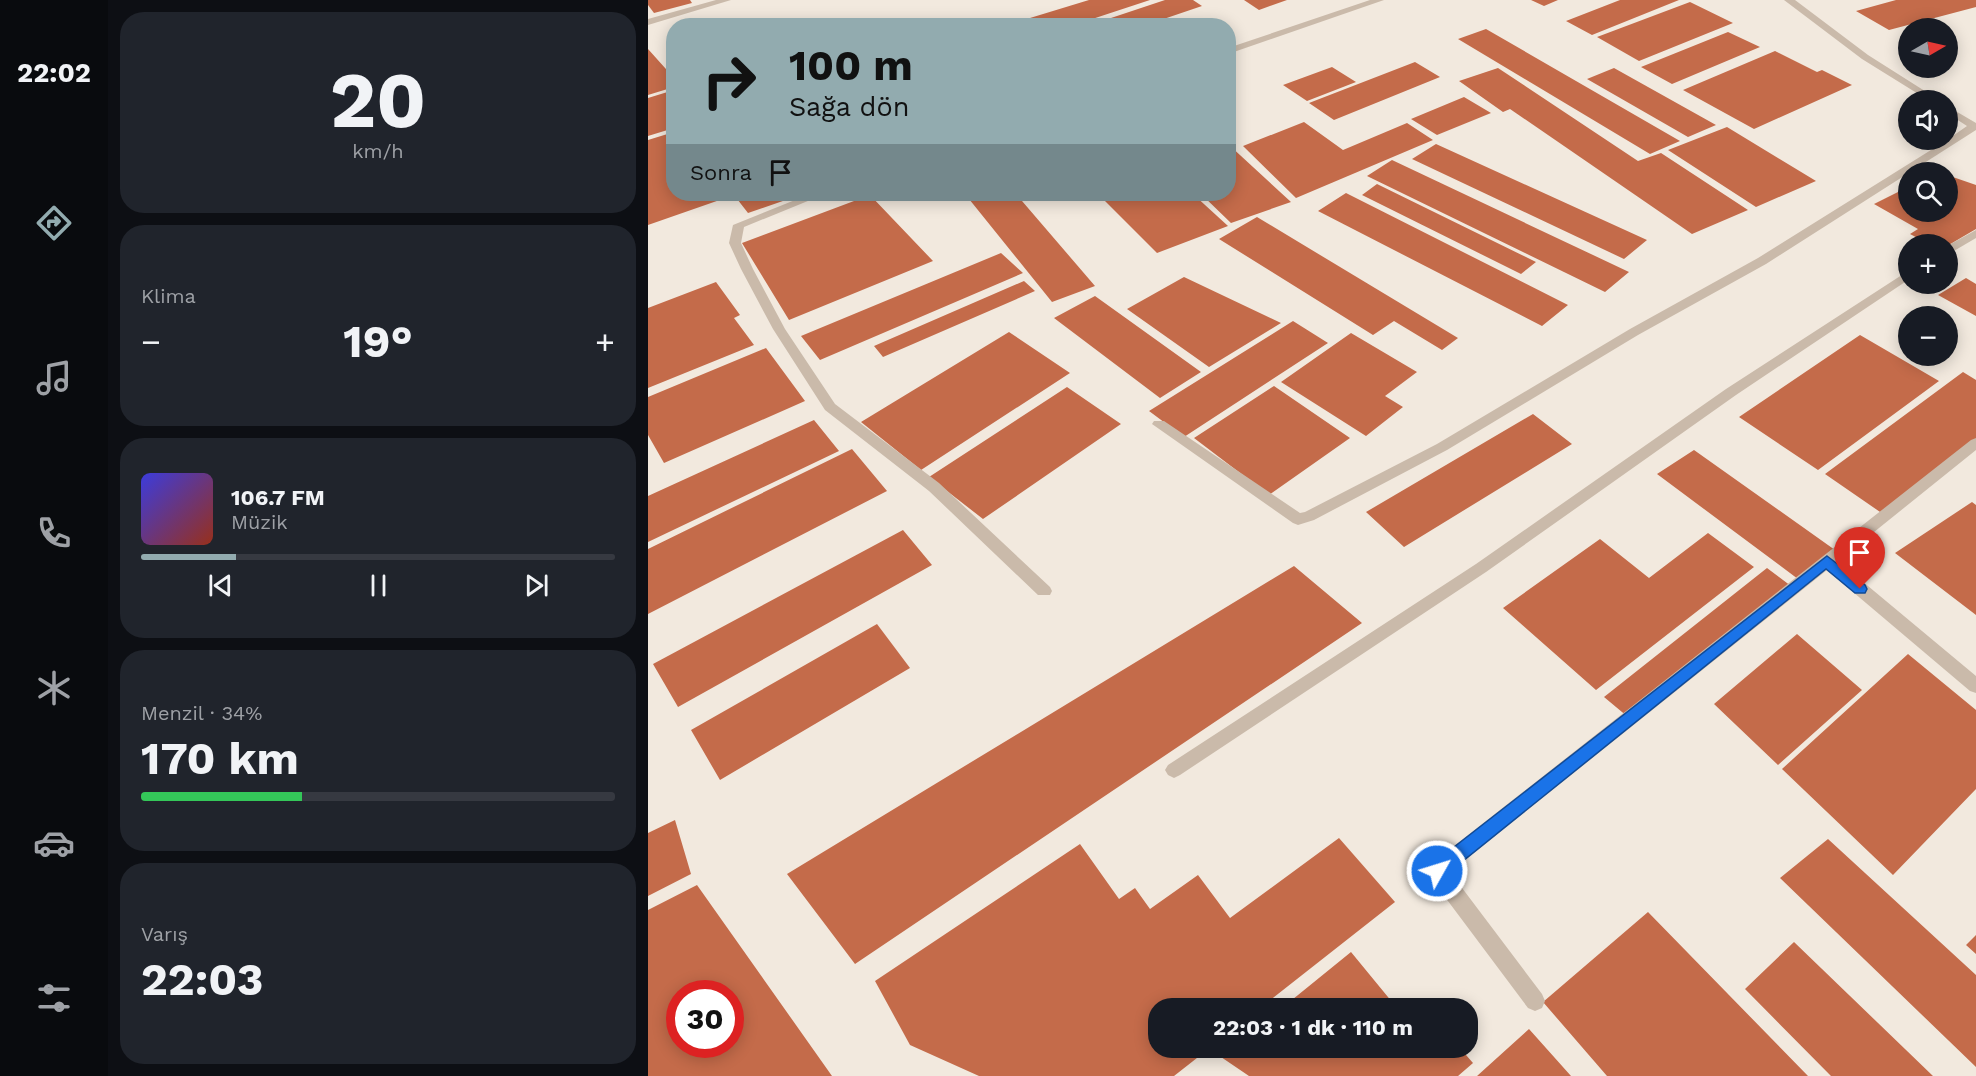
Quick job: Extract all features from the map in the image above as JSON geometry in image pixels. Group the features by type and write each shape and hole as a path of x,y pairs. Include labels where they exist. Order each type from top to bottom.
{"street":[{"path":"648,22 726,0"},
{"path":"1236,48 1379,0"},
{"path":"1789,0 1865,57 1918,90"},
{"path":"1159,424 1298,519 1310,516 1442,447 1634,332 1762,261 1975,126 1958,116"},
{"path":"801,201 739,225 735,243 779,329 830,407 934,487 1044,591"},
{"path":"1958,244 1976,233"},
{"path":"1174,770 1481,568 1731,392 1898,282"},
{"path":"1535,1001 1437,871 1976,443"},
{"path":"1827,561 1976,686"}],"building":[{"path":"648,0 690,0 692,3 654,13 648,5"},
{"path":"1089,0 1150,0 1095,18 1030,18"},
{"path":"1165,0 1193,0 1202,6 1167,18 1111,18"},
{"path":"1244,0 1287,0 1259,10"},
{"path":"1531,0 1558,0 1544,6"},
{"path":"1620,0 1679,0 1592,35 1566,21"},
{"path":"1896,0 1976,0 1976,7 1934,18 1898,18 1898,28 1889,30 1856,11"},
{"path":"1690,2 1733,23 1639,61 1597,37"},
{"path":"1486,29 1680,141 1650,154 1458,39"},
{"path":"1728,32 1760,47 1672,84 1641,67"},
{"path":"648,49 666,69 666,89 648,95"},
{"path":"1775,51 1817,72 1822,70 1852,85 1754,129 1683,90"},
{"path":"1415,62 1440,77 1334,120 1309,103"},
{"path":"1332,67 1356,82 1307,101 1283,85"},
{"path":"1498,68 1638,161 1661,153 1748,210 1692,234 1510,109 1503,112 1459,81"},
{"path":"1614,68 1716,125 1688,137 1587,79"},
{"path":"666,92 666,130 648,136 648,98"},
{"path":"1464,97 1491,113 1437,135 1411,119"},
{"path":"1304,122 1343,150 1407,123 1433,140 1296,198 1243,146"},
{"path":"1727,127 1816,181 1756,207 1668,150"},
{"path":"666,134 666,201 717,201 648,225 648,140"},
{"path":"1436,144 1647,240 1624,259 1412,159"},
{"path":"1236,151 1291,202 1231,223 1208,201 1236,201"},
{"path":"1392,160 1629,272 1605,292 1367,176"},
{"path":"1958,179 1976,185 1976,229 1958,240 1958,234 1910,234 1918,229 1906,222 1958,222"},
{"path":"1377,184 1536,262 1521,274 1362,195"},
{"path":"1898,192 1898,218 1874,204"},
{"path":"1346,193 1568,305 1542,326 1318,211"},
{"path":"739,201 783,201 748,213"},
{"path":"854,201 876,201 933,261 789,320 742,243"},
{"path":"971,201 1022,201 1095,286 1052,302"},
{"path":"1105,201 1201,201 1228,226 1157,253"},
{"path":"1257,217 1458,338 1442,350 1394,321 1373,335 1219,239"},
{"path":"1001,253 1023,273 820,360 801,336"},
{"path":"1184,277 1281,323 1209,367 1127,309"},
{"path":"1966,278 1976,284 1976,316 1938,295 1958,294 1958,283"},
{"path":"1024,281 1035,291 883,357 874,346"},
{"path":"716,282 740,315 734,318 754,345 648,388 648,308"},
{"path":"1095,296 1201,372 1160,398 1054,318"},
{"path":"1293,321 1328,343 1184,437 1149,411"},
{"path":"1009,332 1070,373 921,470 861,422"},
{"path":"1351,333 1417,372 1385,396 1403,407 1366,436 1281,382"},
{"path":"1860,335 1898,357 1898,366 1913,366 1939,381 1818,470 1739,417"},
{"path":"766,348 805,401 664,463 648,435 648,397"},
{"path":"1963,372 1976,380 1976,440 1883,514 1825,474"},
{"path":"1274,386 1350,438 1269,495 1194,438"},
{"path":"1067,387 1121,424 983,519 929,477"},
{"path":"1533,414 1572,444 1404,547 1366,512"},
{"path":"814,420 839,451 648,542 648,496"},
{"path":"852,449 887,491 648,614 648,549"},
{"path":"1694,450 1835,550 1798,579 1657,474"},
{"path":"1972,502 1976,505 1976,615 1895,553"},
{"path":"903,530 932,565 678,707 653,664"},
{"path":"1708,533 1754,567 1596,690 1503,608 1600,539 1649,578"},
{"path":"1294,566 1362,623 855,964 787,874"},
{"path":"1767,568 1791,586 1628,717 1604,697"},
{"path":"877,624 910,668 720,780 691,730"},
{"path":"1797,634 1862,690 1778,765 1714,704"},
{"path":"1908,654 1976,710 1976,789 1893,875 1782,769"},
{"path":"675,820 691,874 648,896 648,833"},
{"path":"1339,838 1395,902 1273,998 1148,998 1148,1058 1197,1058 1174,1076 979,1076 910,1045 875,981 1080,844 1119,899 1135,888 1150,909 1198,875 1230,918"},
{"path":"1828,839 1976,975 1976,1067 1780,878"},
{"path":"697,885 832,1076 648,1076 648,910"},
{"path":"1648,912 1808,1076 1607,1076 1543,1002"},
{"path":"1976,935 1976,954 1966,945"},
{"path":"1794,942 1933,1076 1831,1076 1745,989"},
{"path":"1351,952 1389,998 1294,998"},
{"path":"1529,1029 1571,1076 1477,1076"},
{"path":"1222,1058 1469,1058 1473,1063 1458,1076 1249,1076"}],"route":[{"path":"1437,871 1827,561 1860,589"}]}
